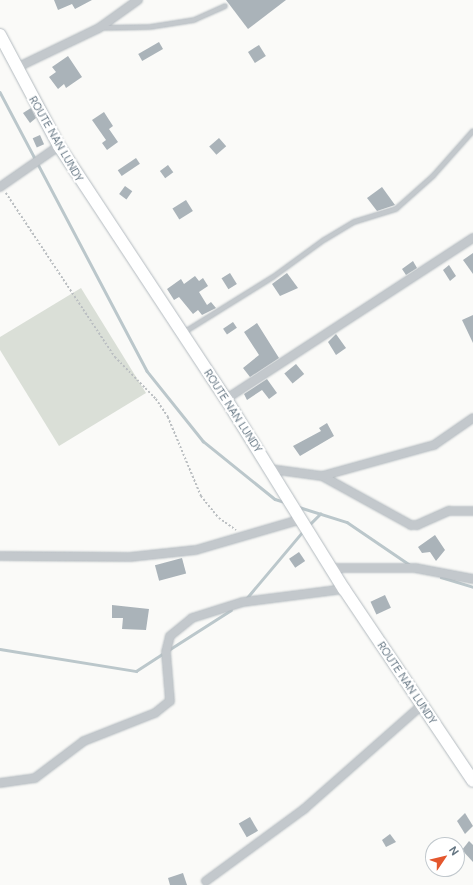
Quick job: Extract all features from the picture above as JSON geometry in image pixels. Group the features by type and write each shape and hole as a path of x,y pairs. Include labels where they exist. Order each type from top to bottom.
{"main road":[{"name":"ROUTE NAN LUNDY","path":"0,36 59,146 226,399 333,568 344,589 473,781"}],"street":[{"path":"16,68 99,28 138,0"},
{"path":"1,187 59,146"},
{"path":"226,399 473,238"},
{"path":"322,476 434,445 473,418"},
{"path":"270,469 322,476 411,525 417,525 449,511 473,511"},
{"path":"0,556 148,555 196,550 242,535 302,519"},
{"path":"333,568 415,568 473,579"},
{"path":"0,783 35,778 84,740 155,713 170,701 166,652 170,636 192,618 243,602 344,589"},
{"path":"206,881 304,809 422,705"}],"lane":[{"path":"99,28 150,27 194,20 225,6"},
{"path":"183,333 273,277 324,240 354,222 396,209 433,176 473,131"}],"path":[{"path":"1,187 115,357 156,399 168,417 201,496 219,518 242,535"}],"shaded area":[{"path":"81,288 146,393 59,446 0,350 0,337"}],"building":[{"path":"54,0 92,0 75,9 72,4 58,10"},
{"path":"226,0 286,0 248,29"},
{"path":"159,42 163,49 142,61 138,54"},
{"path":"259,45 266,56 255,63 248,52"},
{"path":"68,56 82,77 66,88 64,84 58,89 49,77 56,72 52,67"},
{"path":"31,108 36,118 30,123 23,113"},
{"path":"104,112 113,126 109,129 118,142 107,150 102,143 106,140 92,120"},
{"path":"40,135 44,144 37,147 33,138"},
{"path":"219,138 226,146 216,155 209,147"},
{"path":"136,158 140,164 122,176 118,170"},
{"path":"168,165 173,172 165,178 160,171"},
{"path":"125,186 132,191 126,199 119,194"},
{"path":"382,187 395,205 377,211 367,198"},
{"path":"186,200 193,211 179,220 172,208"},
{"path":"473,253 473,274 463,260"},
{"path":"413,261 417,268 406,275 402,269"},
{"path":"449,265 456,276 450,281 443,270"},
{"path":"230,273 237,284 228,289 222,278"},
{"path":"287,273 298,288 280,296 272,284"},
{"path":"195,276 199,281 203,278 208,286 199,292 207,305 211,302 216,308 202,315 198,310 193,314 179,297 174,300 167,289 181,279 184,284"},
{"path":"473,315 473,343 462,320"},
{"path":"233,322 237,328 227,335 223,329"},
{"path":"257,323 279,358 250,377 243,368 259,355 244,332"},
{"path":"336,334 346,348 336,355 328,342"},
{"path":"296,364 304,374 293,384 284,373"},
{"path":"267,379 277,393 269,399 262,390 247,400 244,394"},
{"path":"327,423 334,436 300,456 293,446 321,431 319,428"},
{"path":"435,535 445,550 436,561 430,552 422,553 418,547"},
{"path":"299,552 305,561 295,568 289,559"},
{"path":"182,558 186,573 159,581 155,565"},
{"path":"385,595 391,608 376,614 370,602"},
{"path":"112,605 149,609 146,630 122,629 123,618 112,618"},
{"path":"465,813 473,826 465,834 457,821"},
{"path":"250,817 258,831 247,837 239,823"},
{"path":"390,834 396,842 386,847 382,840"},
{"path":"469,841 473,845 473,862 465,853 465,846"},
{"path":"183,873 187,885 170,885 168,878"}],"waterway":[{"path":"0,92 147,371 203,441 275,499 284,502"},
{"path":"299,507 347,522 410,565"},
{"path":"309,525 320,514"},
{"path":"245,600 304,530"},
{"path":"441,577 473,587"},
{"path":"170,649 231,610"},
{"path":"0,649 136,671 164,653"}]}
